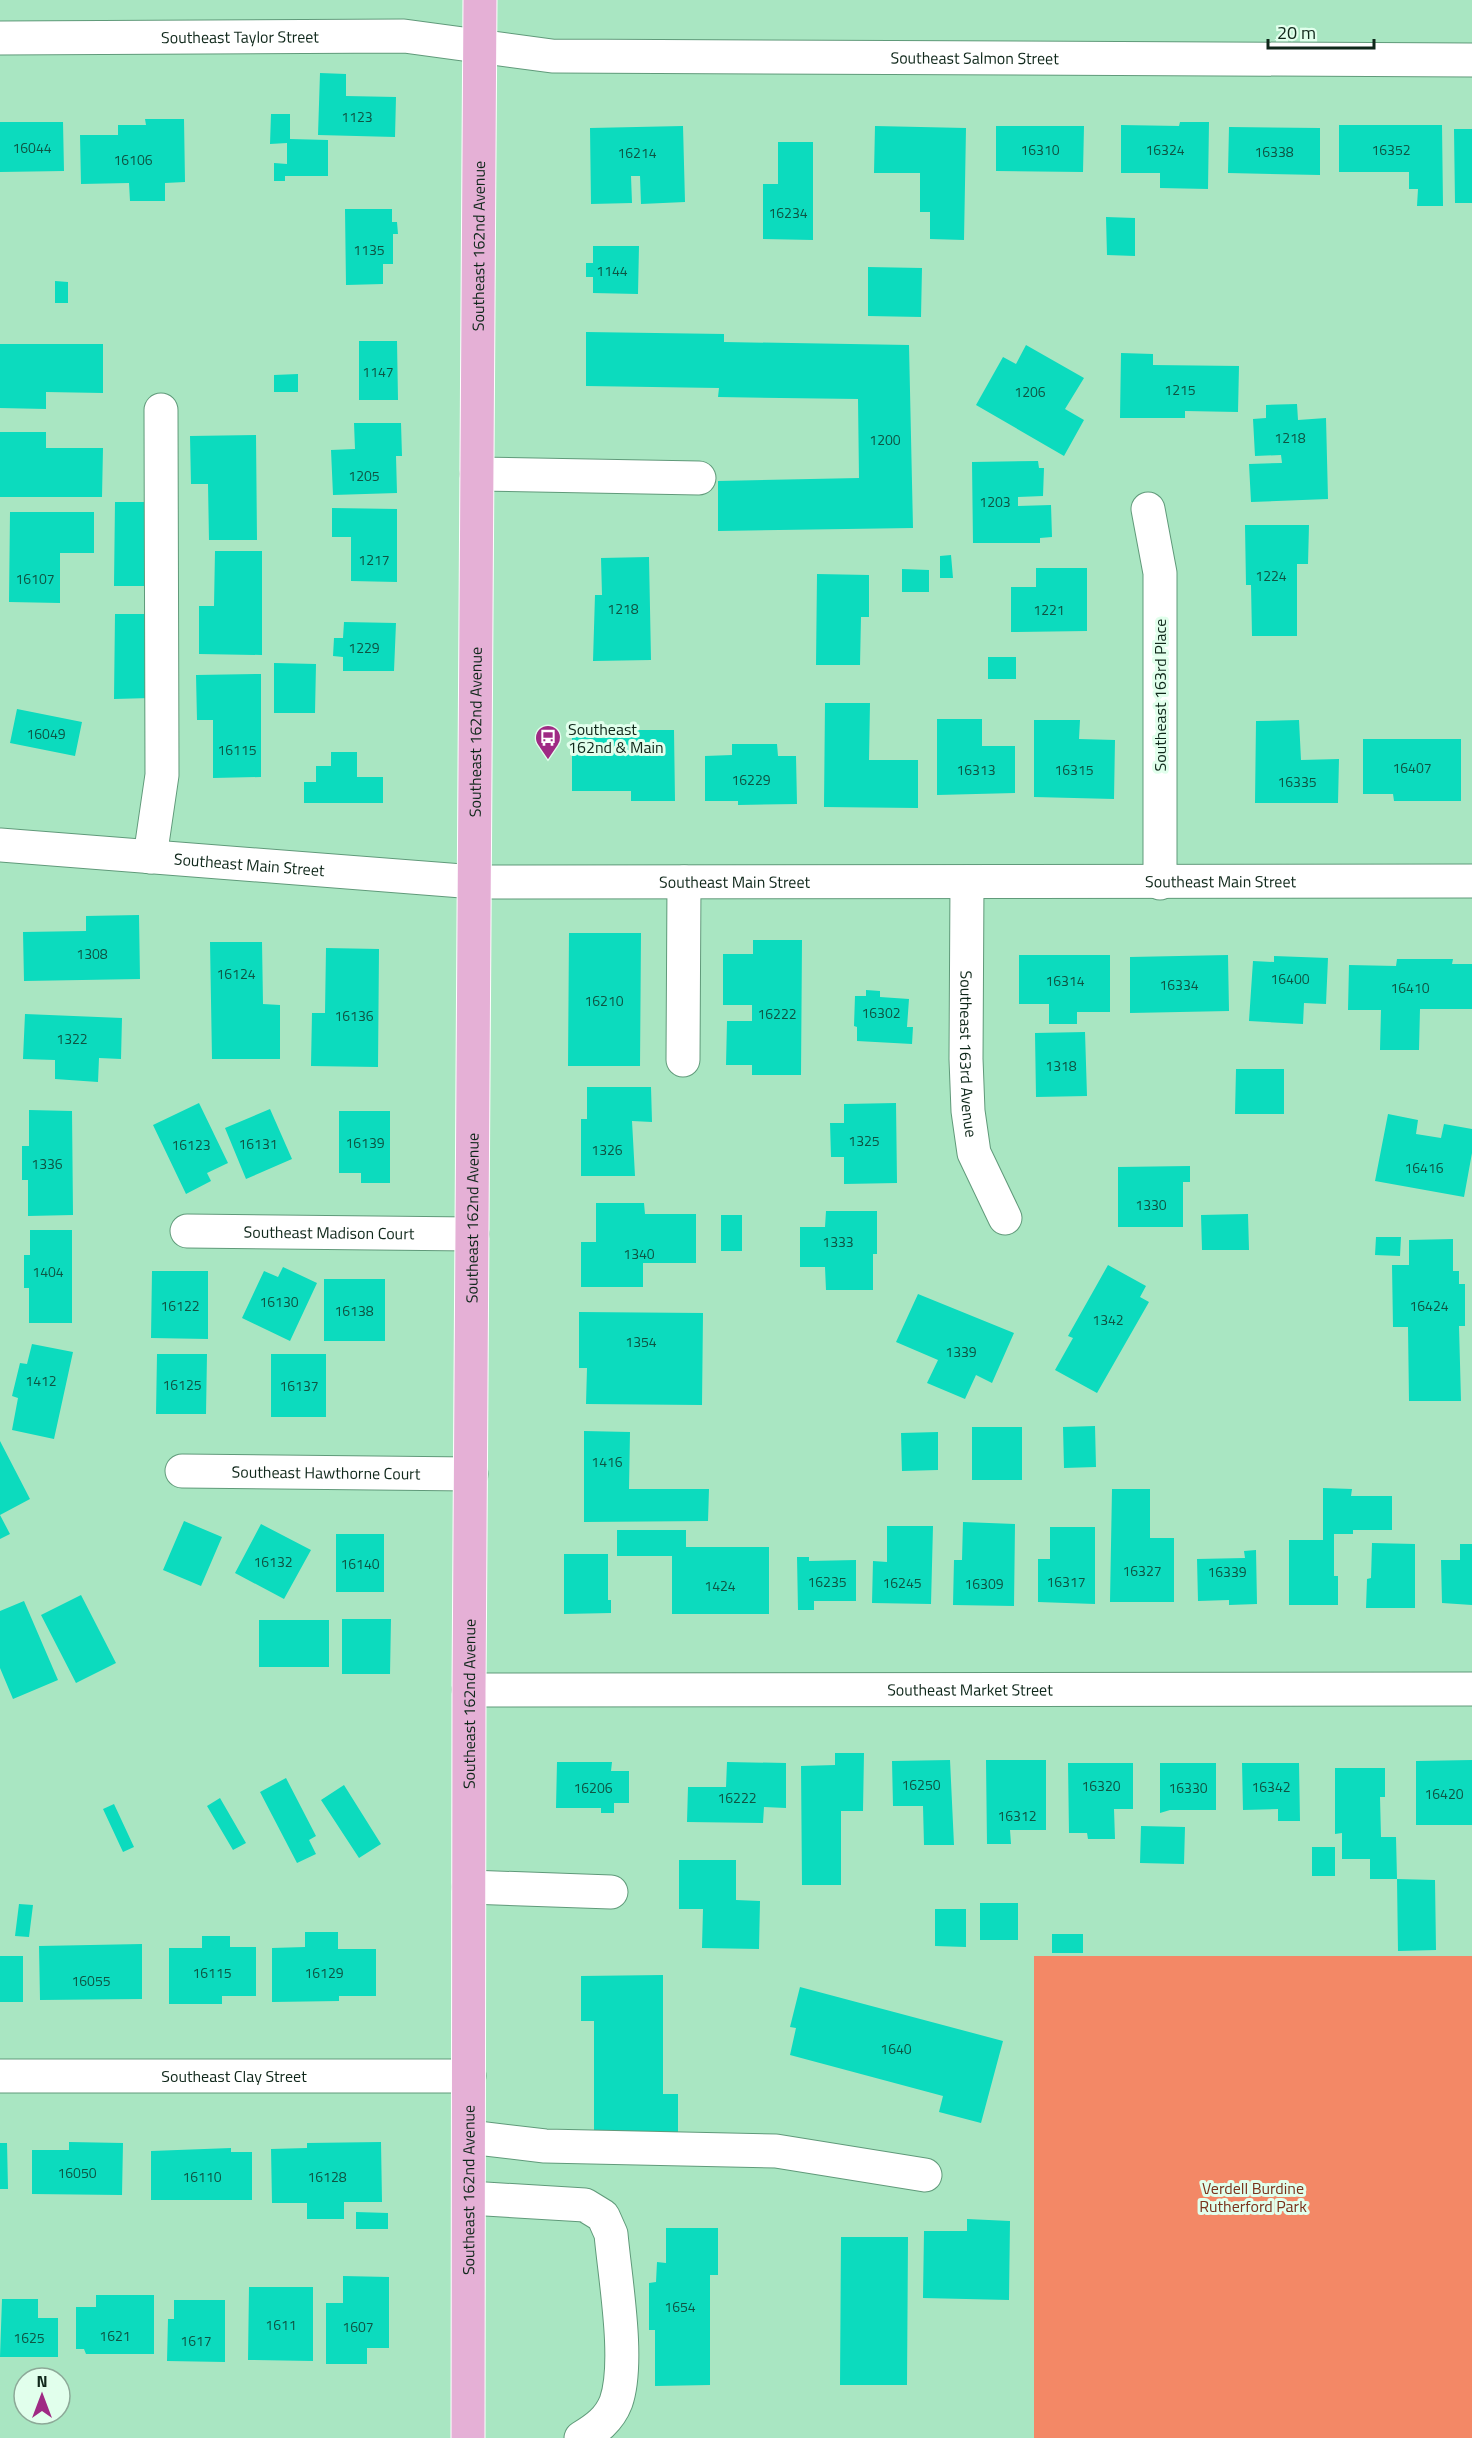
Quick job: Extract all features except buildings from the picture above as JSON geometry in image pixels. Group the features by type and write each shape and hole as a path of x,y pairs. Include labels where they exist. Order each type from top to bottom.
{"main road":[{"name":"Southeast 162nd Avenue","path":"468,2438 469,1690 480,0"}],"street":[{"name":"Southeast Taylor Street","path":"0,38 404,36 480,46"},
{"name":"Southeast Salmon Street","path":"480,46 552,56 1472,60"},
{"path":"150,857 162,775 161,410"},
{"path":"477,474 699,478"},
{"name":"Southeast 163rd Place","path":"1148,509 1160,573 1160,883"},
{"name":"Southeast Main Street","path":"0,845 475,882 1472,881"},
{"path":"683,1060 684,882"},
{"name":"Southeast 163rd Avenue","path":"967,882 968,1111 974,1153 1005,1218"},
{"name":"Southeast Madison Court","path":"187,1231 472,1234"},
{"name":"Southeast Hawthorne Court","path":"182,1471 471,1474"},
{"name":"Southeast Market Street","path":"469,1690 1472,1689"},
{"path":"469,1887 611,1892"},
{"name":"Southeast Clay Street","path":"0,2076 469,2076"},
{"path":"469,2138 545,2146 776,2151 925,2175"},
{"path":"469,2198 585,2205 603,2216 611,2234 621,2362 616,2402 601,2426 581,2438"}],"green space":[{"name":"Verdell Burdine Rutherford Park","path":"1034,1956 1472,1956 1472,2438 1034,2438"}],"place":[{"name":"Southeast 162nd & Main","path":"548,761"}]}
